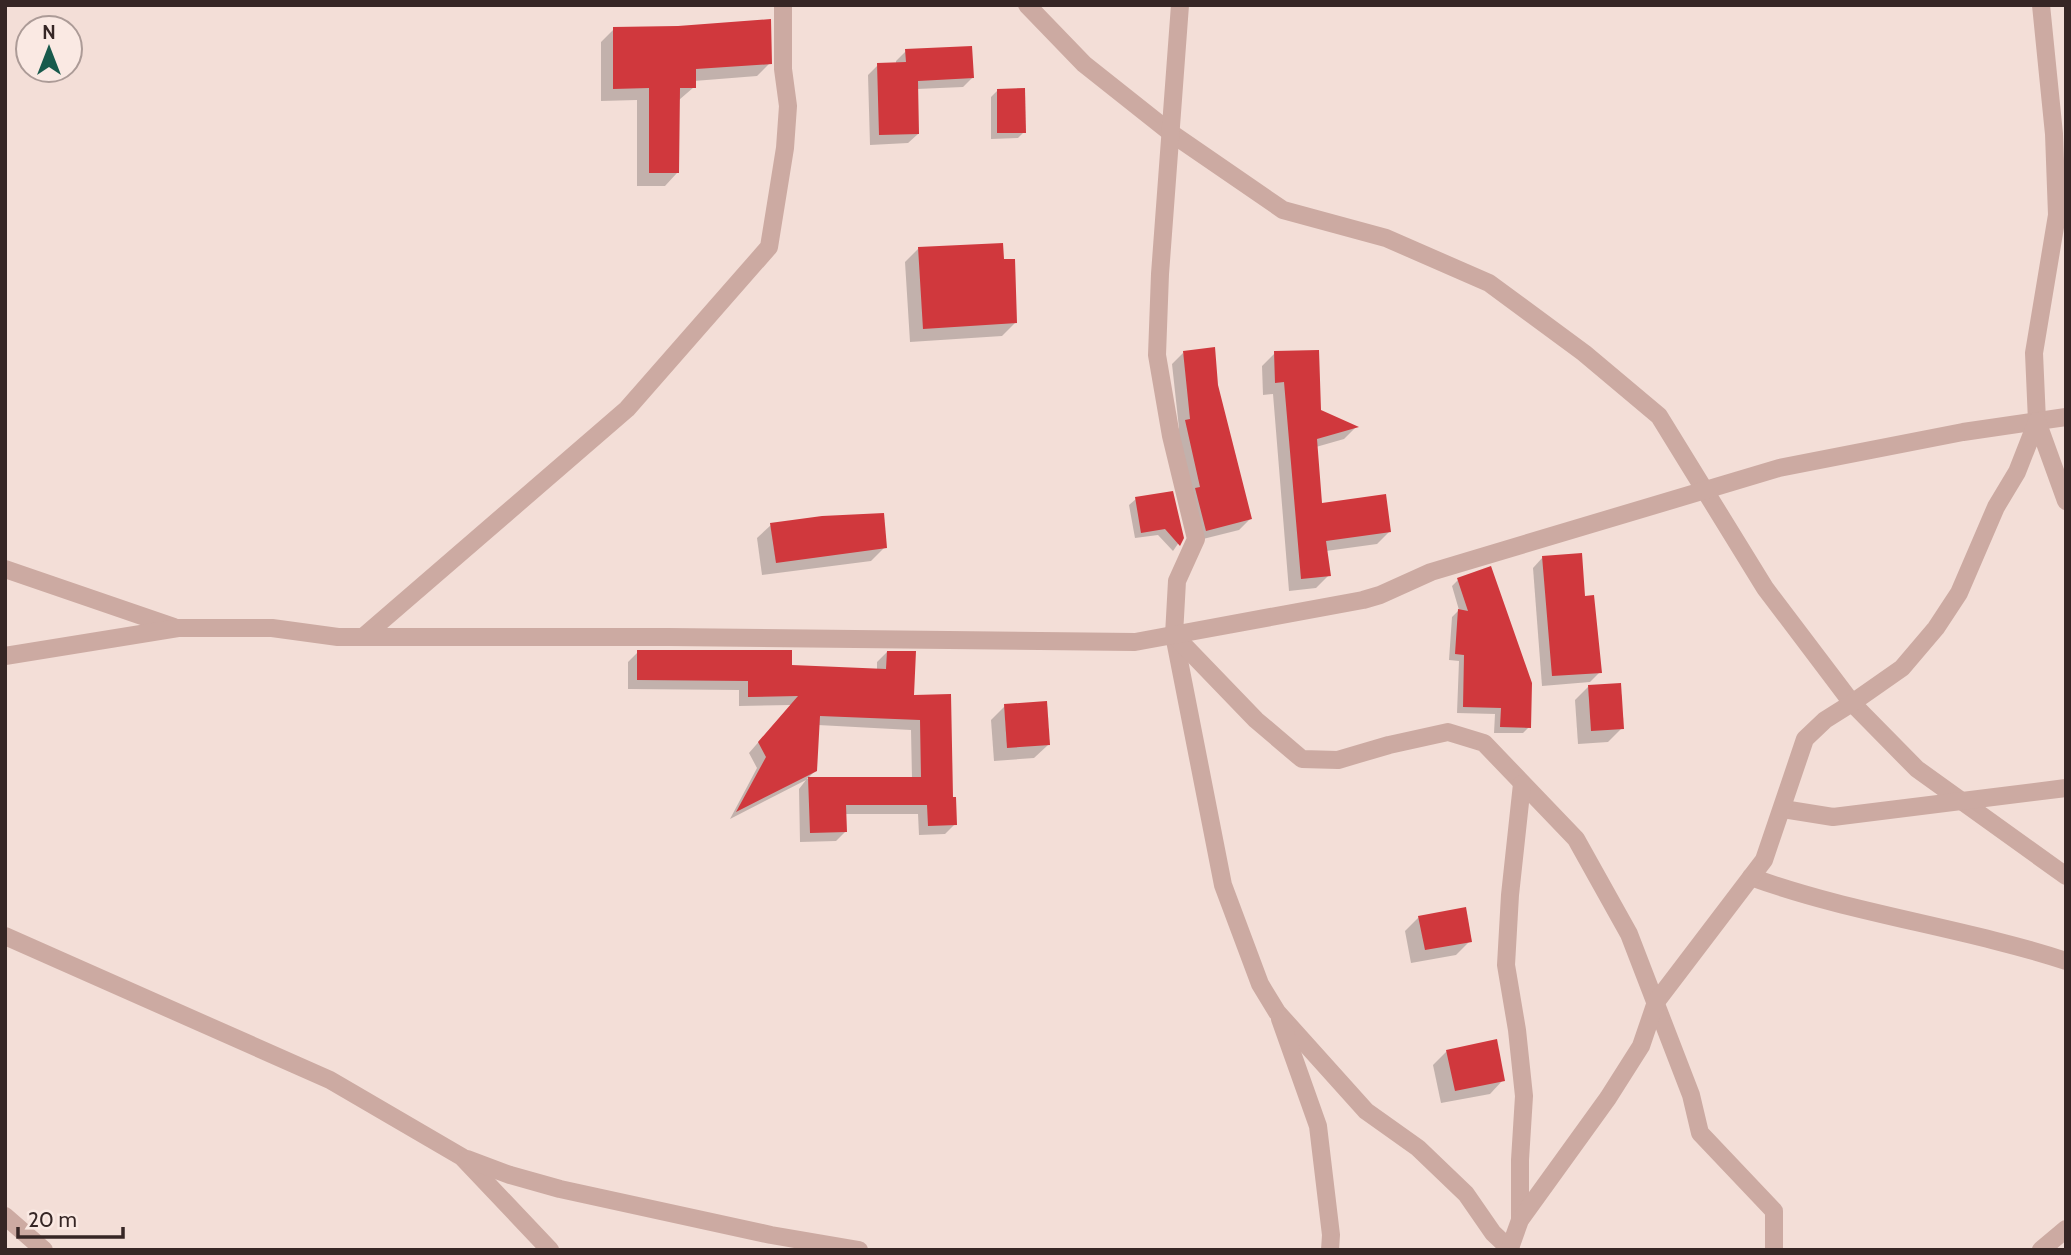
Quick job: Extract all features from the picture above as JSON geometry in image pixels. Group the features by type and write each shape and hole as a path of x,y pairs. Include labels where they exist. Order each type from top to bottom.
{"street":[{"path":"363,637 626,409 769,247 785,148 788,106 783,69 783,5"},
{"path":"1027,5 1084,64 1171,133 1283,210 1386,238 1489,282 1584,352 1659,416 1765,588 1853,703 1917,769 2066,876"},
{"path":"1180,5 1160,274 1157,355 1171,436 1196,539 1177,581 1174,635 1223,885 1260,984 1277,1012 1366,1111 1418,1148 1466,1194 1493,1233 1510,1249 1520,1220 1608,1098 1641,1046 1656,1002 1764,860 1805,739 1825,720 1902,668 1936,628 1959,593 1996,507 2017,472 2037,421"},
{"path":"2041,5 2054,134 2057,215 2034,352 2037,421 2066,501"},
{"path":"5,656 178,628 272,628 338,637 1135,642 1363,600 1432,572 1779,468 1964,432 2066,417"},
{"path":"5,569 178,628"},
{"path":"1174,635 1256,720 1302,759 1338,760 1388,745 1448,732 1484,743 1576,839 1629,934 1691,1095 1700,1133 1773,1211 1773,1250"},
{"path":"1520,1220 1524,1096 1506,965 1512,872 1522,784"},
{"path":"1783,809 1833,817 2066,788"},
{"path":"1751,877 1789,891 1866,911 1950,928 2066,961"},
{"path":"5,936 330,1080 462,1157 510,1175 560,1189 771,1235 859,1250"},
{"path":"1277,1012 1318,1126 1331,1235 1330,1250"},
{"path":"462,1157 550,1250"},
{"path":"5,1216 44,1250"},
{"path":"2041,1250 2066,1229"}],"building":[{"path":"771,19 772,64 696,69 696,88 680,88 679,173 649,173 649,88 613,89 613,27 678,26"},
{"path":"972,46 974,78 918,81 919,134 879,135 877,63 906,62 905,49"},
{"path":"1025,88 1026,133 997,133 997,89"},
{"path":"1003,243 1004,259 1015,259 1017,323 923,329 918,247"},
{"path":"1215,347 1218,385 1252,519 1206,531 1195,488 1200,487 1185,420 1190,419 1183,351"},
{"path":"1319,350 1321,410 1359,427 1317,439 1322,503 1386,494 1391,532 1326,541 1331,576 1301,579 1284,382 1275,383 1274,351"},
{"path":"1173,491 1184,538 1180,546 1165,529 1141,533 1135,497"},
{"path":"884,513 887,548 776,563 770,523 822,516"},
{"path":"1582,553 1585,596 1594,595 1602,673 1552,676 1542,556"},
{"path":"1491,566 1532,683 1531,728 1500,727 1501,708 1463,707 1464,655 1455,654 1458,609 1468,611 1457,578"},
{"path":"637,650 792,650 792,665 886,669 887,651 916,651 914,695 951,694 953,797 956,797 957,825 928,826 927,805 846,805 847,832 810,833 808,777 921,777 920,720 820,716 817,771 736,812 766,757 758,742 798,696 748,697 748,681 637,680"},
{"path":"1621,683 1624,729 1591,731 1588,685"},
{"path":"1047,701 1050,745 1007,748 1004,704"},
{"path":"1466,907 1472,942 1425,950 1418,916"},
{"path":"1497,1039 1505,1081 1455,1091 1446,1050"}]}
